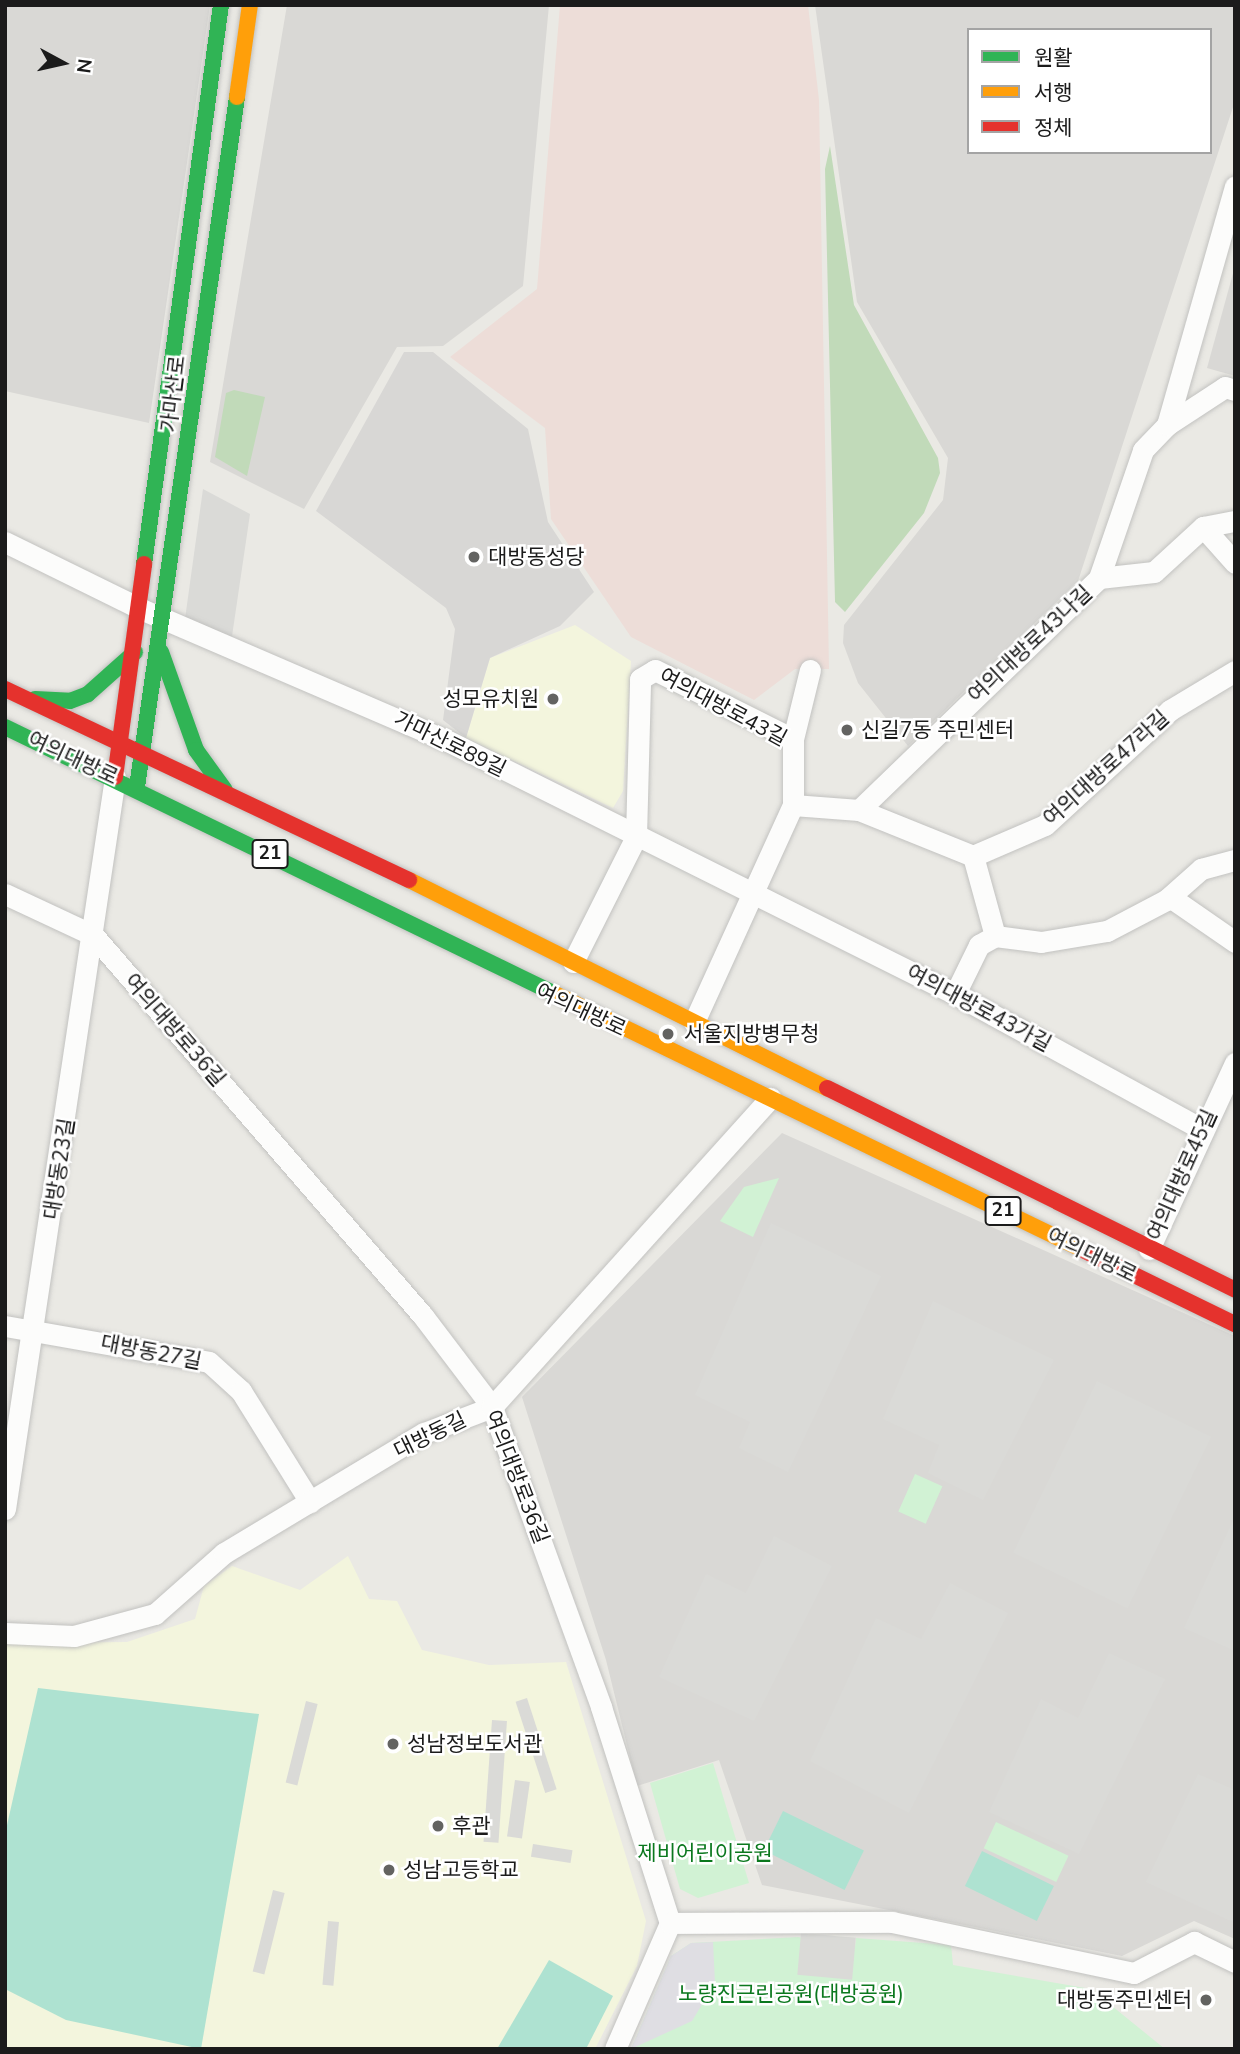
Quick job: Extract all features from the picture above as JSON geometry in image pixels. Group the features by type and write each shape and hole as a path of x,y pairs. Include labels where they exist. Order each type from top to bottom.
{"main road":[{"name":"가마산로","path":"115,777 141,610 221,5"},
{"name":"가마산로","path":"138,787 161,652 250,5"},
{"path":"23,697 61,701 88,694 135,652"},
{"path":"161,652 196,750 225,791"},
{"name":"여의대방로","path":"5,689 225,791 1235,1290"},
{"name":"여의대방로","path":"5,727 138,787 509,976 770,1098 1235,1324"},
{"path":"680,1055 694,1023"},
{"path":"770,1098 783,1067"}],"street":[{"name":"여의대방로43나길","path":"859,810 1100,578 1143,450 1167,425 1235,186"},
{"path":"1167,425 1225,387 1235,390"},
{"path":"1100,578 1154,572 1203,527 1235,521"},
{"path":"1203,527 1235,563"},
{"name":"가마산로89길","path":"5,542 141,610 428,732 636,837 753,892"},
{"name":"여의대방로43길","path":"636,837 640,679 655,670 793,739 793,805 694,1023"},
{"path":"793,739 810,670"},
{"name":"여의대방로47라길","path":"973,856 1045,825 1170,710 1235,671"},
{"name":"대방동23길","path":"5,1509 93,934 112,828 115,777"},
{"path":"112,828 138,787"},
{"path":"793,805 859,810 973,856 995,936"},
{"name":"여의대방로","path":"573,962 636,837"},
{"path":"955,994 979,945 995,936 1041,942 1107,931 1170,897 1201,869 1235,860"},
{"name":"여의대방로43가길","path":"753,892 955,994 1202,1129"},
{"path":"5,894 93,934"},
{"path":"1170,897 1235,942"},
{"name":"여의대방로36길","path":"93,934 423,1316 492,1407 601,1707 670,1923"},
{"name":"여의대방로45길","path":"1149,1249 1202,1129 1235,1063"},
{"name":"대방동길","path":"5,1633 74,1636 155,1614 202,1569 310,1502 424,1433 492,1407 770,1098"},
{"name":"대방동27길","path":"5,1326 209,1362 241,1391 310,1502"},
{"path":"615,2049 670,1923 892,1922 1135,1973 1194,1942 1235,1962"}],"shaded area":[{"path":"5,5 210,5 149,423 5,391"},
{"path":"287,5 549,5 523,286 443,346 397,347 304,509 210,462"},
{"path":"560,5 808,5 819,100 829,669 795,669 754,700 631,637 551,519 545,428 450,357 537,289"},
{"path":"815,5 1235,5 1235,101 1078,581 908,746 858,683 843,643 844,625 943,500 948,458 857,302"},
{"path":"830,146 854,305 938,458 940,473 924,513 845,612 835,602 825,169"},
{"path":"1235,266 1235,376 1207,368"},
{"name":"대방동성당","path":"404,352 433,352 528,429 548,522 594,592 560,626 490,658 466,738 443,720 455,629 446,608 316,511"},
{"path":"234,390 265,397 247,476 215,457 226,393"},
{"path":"203,489 250,514 231,643 185,619"},
{"name":"성모유치원","path":"575,625 631,661 623,791 613,808 466,738 490,658"},
{"path":"782,1133 1235,1336 1235,1939 1194,1921 1122,1956 762,1885 719,1760 637,1786 606,1660 522,1397"},
{"path":"771,1223 881,1276 788,1472 739,1448 750,1422 695,1395"},
{"path":"933,1301 1054,1360 983,1500 928,1473 939,1445 883,1419"},
{"path":"1097,1381 1211,1437 1127,1608 1013,1553"},
{"path":"1235,1516 1235,1651 1184,1628"},
{"path":"774,1536 832,1566 754,1721 659,1677 706,1574 746,1593"},
{"name":"성남고등학교","path":"348,1556 369,1599 397,1601 422,1650 489,1665 566,1662 646,1921 637,1966 595,2049 5,2049 5,1643 127,1642 195,1619 204,1586 232,1566 300,1590"},
{"path":"950,1583 1008,1613 909,1813 810,1761 876,1618 921,1639"},
{"path":"1109,1653 1165,1679 1079,1854 989,1812 1041,1699 1078,1718"},
{"path":"38,1688 259,1714 201,2049 66,2020 5,1989 5,1834"},
{"path":"527,1698 557,1789 545,1793 516,1702"},
{"path":"306,1701 318,1704 297,1785 286,1783"},
{"path":"492,1720 507,1721 498,1843 483,1842"},
{"path":"1198,1774 1235,1790 1235,1923 1146,1882"},
{"path":"515,1780 530,1782 522,1839 507,1836"},
{"path":"783,1811 864,1850 845,1890 764,1851"},
{"path":"533,1844 573,1850 570,1863 531,1857"},
{"path":"982,1851 1054,1886 1037,1921 965,1886"},
{"path":"273,1890 285,1893 264,1974 253,1972"},
{"path":"328,1921 339,1922 333,1986 322,1985"},
{"path":"801,1933 856,1938 852,1980 797,1975"},
{"path":"713,1942 715,1983 692,2021 631,2049 671,1956 691,1943"},
{"path":"549,1960 613,1996 586,2049 497,2049"}],"green space":[{"path":"779,1178 753,1237 720,1221 744,1187"},
{"path":"915,1474 942,1486 926,1524 898,1511"},
{"name":"제비어린이공원","path":"713,1763 749,1883 698,1898 680,1889 650,1783"},
{"path":"996,1822 1069,1856 1056,1882 984,1848"},
{"name":"노량진근린공원(대방공원)","path":"798,1937 855,1947 856,1938 951,1945 953,1965 1091,1989 1165,2049 631,2049 671,1956 691,1943"}],"traffic: fast":[{"path":"144,564 221,5"},
{"path":"137,787 237,97"},
{"path":"35,699 70,701 88,694 135,652"},
{"path":"161,652 196,750 225,790"},
{"path":"5,727 555,994"}],"traffic: slow":[{"path":"237,97 250,5"},
{"path":"409,880 827,1088"},
{"path":"555,994 1081,1249"}],"traffic: jam":[{"path":"115,777 144,564"},
{"path":"5,689 409,880"},
{"path":"827,1088 1235,1290"},
{"path":"1081,1249 1235,1324"}],"place":[{"name":"대방동성당","path":"474,557"},
{"name":"성모유치원","path":"553,699"},
{"name":"신길7동 주민센터","path":"847,730"},
{"name":"서울지방병무청","path":"668,1034"},
{"name":"성남정보도서관","path":"393,1744"},
{"name":"후관","path":"438,1826"},
{"name":"성남고등학교","path":"389,1870"},
{"name":"대방동주민센터","path":"1206,2000"}]}
